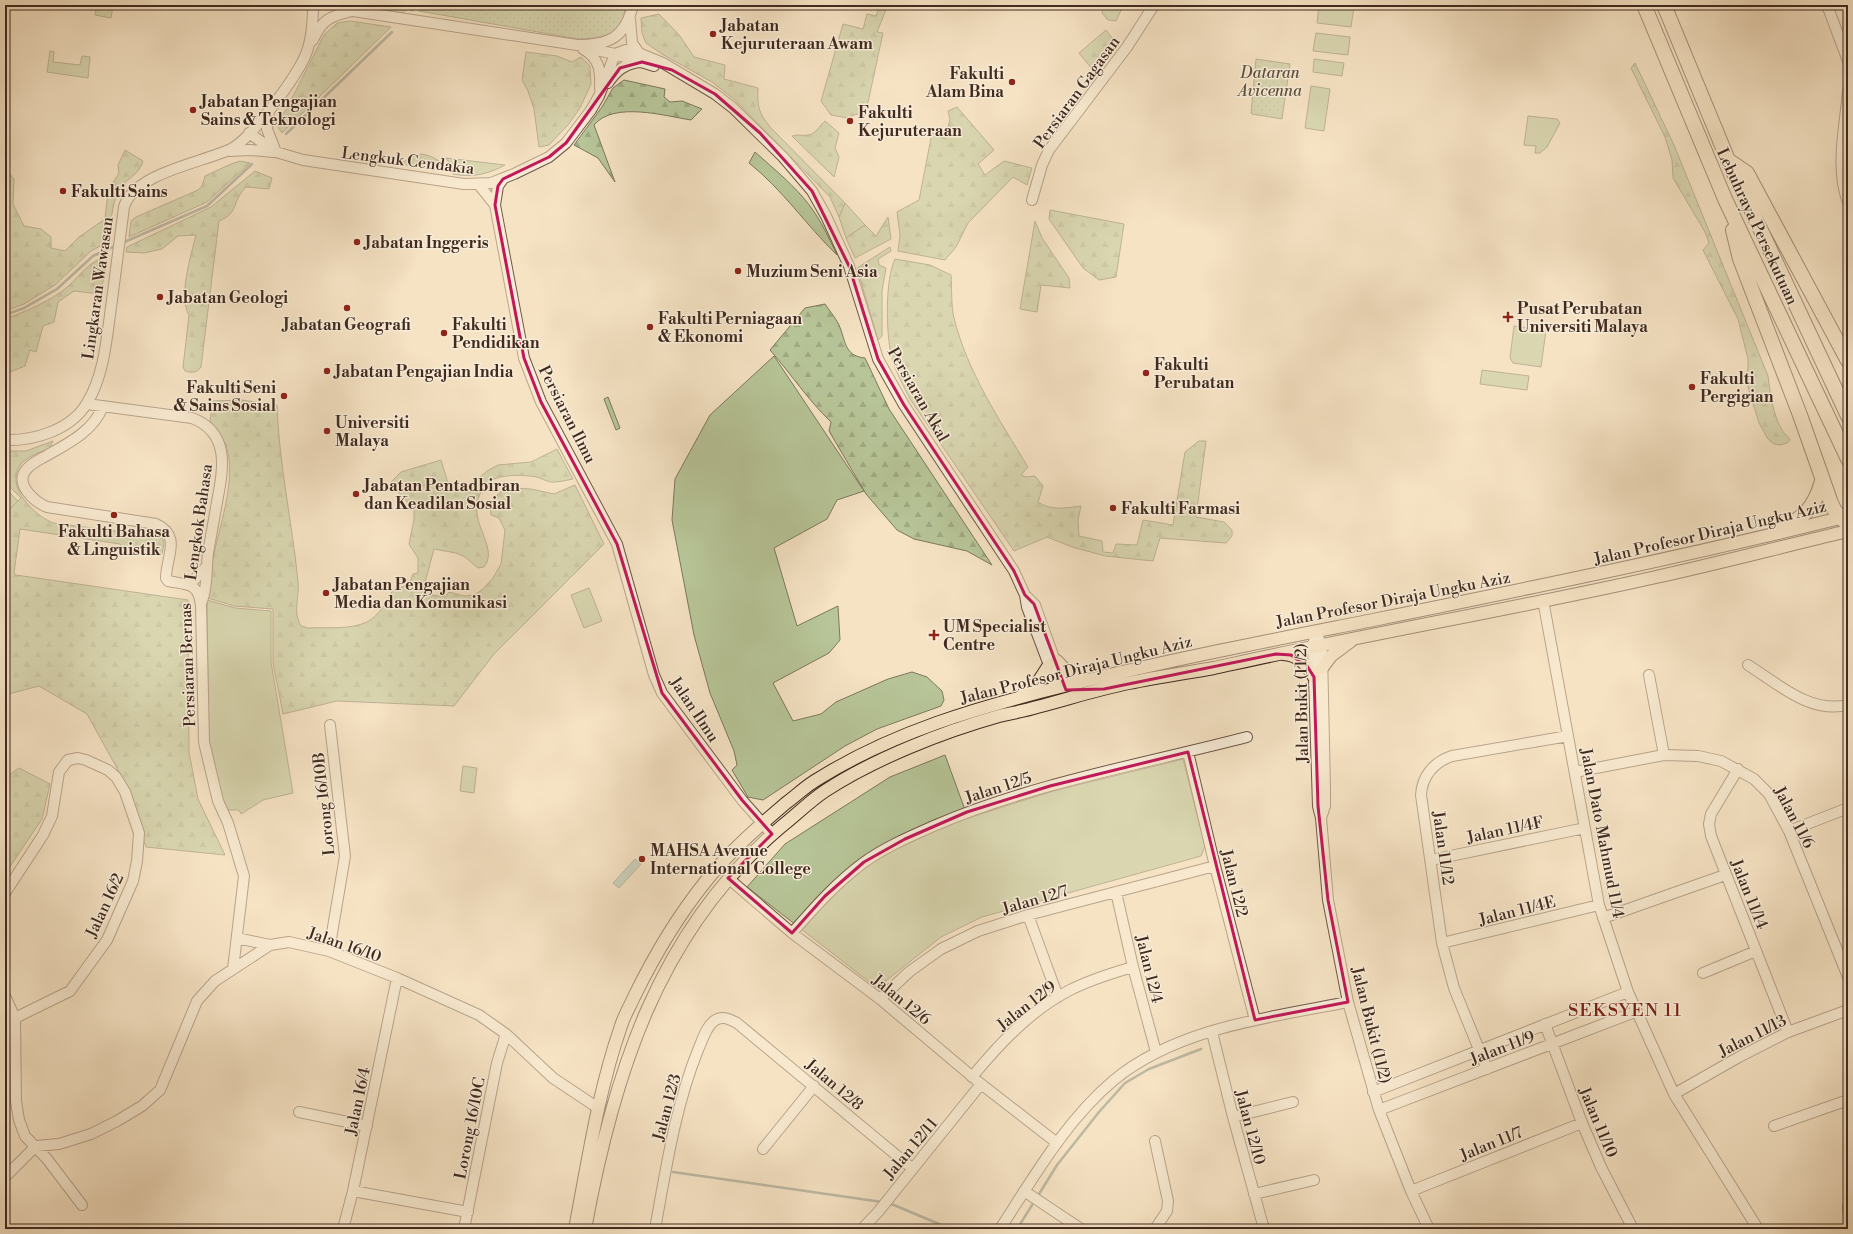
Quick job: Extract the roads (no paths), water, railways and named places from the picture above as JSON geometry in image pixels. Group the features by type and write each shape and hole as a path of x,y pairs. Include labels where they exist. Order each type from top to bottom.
{"highway":[{"name":"Lebuhraya Persekutuan","path":"1644,5 1725,199 1848,458"},
{"name":"Lebuhraya Persekutuan","path":"1664,5 1728,160 1848,416"},
{"path":"1728,160 1747,173 1848,361"},
{"path":"1725,199 1740,259 1800,415 1830,503 1846,519"},
{"path":"1778,532 1802,518 1811,508 1818,497 1822,481"}],"main road":[{"name":"Jalan Profesor Diraja Ungku Aziz","path":"575,1229 589,1144 621,1024 644,977 674,924 708,878 762,823 814,781 860,754 909,732 1019,697 1060,688 1093,678 1199,654 1653,563 1778,532 1846,519"},
{"name":"Jalan Profesor Diraja Ungku Aziz","path":"585,1229 595,1177 628,1057 643,1015 666,968 702,912 728,878 772,834 823,792 872,765 922,743 998,717 1127,683 1212,668 1656,577 1848,531"},
{"path":"1276,654 1291,655 1300,659 1307,666 1318,673 1331,656 1355,638"},
{"path":"1019,697 1038,682 1053,663 1072,677 1093,678"},
{"path":"998,717 1060,688 1104,689"},
{"path":"567,1229 578,1174 589,1144"},
{"path":"594,1229 603,1179 604,1147"}],"street":[{"path":"307,52 313,5"},
{"path":"337,5 352,11 577,45 600,44 616,38 622,32 630,19"},
{"path":"599,96 620,68 633,63 640,57 632,43 630,19 633,5"},
{"name":"Persiaran Gagasan","path":"1032,200 1040,170 1049,150 1127,47 1154,5"},
{"path":"1827,5 1848,61"},
{"name":"Lingkaran Wawasan","path":"5,440 32,439 55,430 74,419 87,404 96,386 103,358 124,207 129,195 133,191 161,175 236,146 250,133 283,92 323,22 330,17 352,11"},
{"path":"577,45 592,54 597,62 600,79 599,96"},
{"name":"Persiaran Akal","path":"577,45 615,54 640,57 659,68 672,70 715,94 733,108 783,157 812,191 826,216 849,266 878,359 904,405 1014,571 1025,595 1035,605 1060,688"},
{"name":"Lengkuk Cendakia","path":"226,151 250,150 276,152 303,160 448,182 479,184 503,179 556,152 577,129 599,96 615,54"},
{"path":"1848,92 1841,165 1843,189 1848,202"},
{"path":"270,109 267,129 276,152"},
{"name":"Lengkuk Cendakia","path":"250,133 276,152"},
{"name":"Persiaran Ilmu","path":"503,179 498,186 495,205 524,358 541,402 614,537"},
{"name":"Persiaran Ilmu","path":"479,184 495,205"},
{"name":"Lengkok Bahasa","path":"87,404 192,418 203,423 216,438 220,448 223,467 206,567 204,595 201,605"},
{"name":"Persiaran Bernas","path":"103,406 100,413 82,433 26,469 23,478 26,489 38,502 53,509 156,524 166,530 171,537 166,578 168,581 195,587 198,590 201,605 204,742 218,801 228,823 244,876 233,969"},
{"name":"Jalan Ilmu","path":"614,537 618,544 654,675 662,693 742,800 772,834"},
{"path":"184,584 194,580 206,567"},
{"name":"Jalan Dato Mahmud 11/4","path":"1543,600 1599,905 1628,992 1635,1012 1674,1094 1758,1229"},
{"name":"Jalan Bukit (11/2)","path":"1316,631 1318,673 1318,806 1321,818 1328,900 1348,1002 1373,1092 1411,1191 1429,1229"},
{"path":"1748,665 1801,699 1815,705 1830,708 1848,706"},
{"path":"1649,675 1664,755"},
{"name":"Lorong 16/10B","path":"329,951 346,856 330,725"},
{"name":"Jalan 11/12","path":"1487,1069 1454,988 1442,943 1422,789 1425,777 1437,764 1452,756 1568,736"},
{"name":"Jalan 12/5","path":"792,933 825,896 864,862 905,838 967,812 1050,786 1247,737"},
{"name":"Jalan 12/2","path":"1188,752 1215,866 1255,1020"},
{"name":"Jalan 11/6","path":"1575,772 1664,755 1698,756 1721,762 1738,769 1754,779 1769,794 1789,831 1848,977"},
{"name":"Jalan 16/2","path":"5,893 43,835 52,816 59,772 68,760 78,758 86,760 108,770 116,777 126,792 139,833 134,881 107,940 70,991 15,1018"},
{"name":"Jalan 11/14","path":"1738,769 1711,814 1711,836 1725,875 1788,1032"},
{"path":"1789,831 1848,808"},
{"name":"Jalan 11/4F","path":"1431,860 1585,828"},
{"name":"Jalan 12/7","path":"880,999 909,972 941,950 978,932 1028,915 1215,866"},
{"path":"1603,918 1725,875"},
{"name":"Jalan 12/6","path":"728,878 792,933 880,999 972,1077 1057,1143"},
{"name":"Jalan 12/4","path":"1116,892 1133,967 1156,1052"},
{"name":"Jalan 11/4E","path":"1442,943 1599,905"},
{"path":"1028,915 1058,997"},
{"path":"237,938 270,945"},
{"path":"237,938 249,957"},
{"name":"Jalan 16/10","path":"36,1146 59,1144 91,1134 142,1106 160,1090 197,1001 215,981 249,957 270,945 289,942 329,951 397,978 479,1015 506,1034 553,1078 598,1108"},
{"path":"1703,973 1756,951"},
{"name":"Jalan 12/9","path":"972,1077 1015,1030 1046,1005 1070,990 1098,978 1133,967"},
{"name":"Jalan 16/4","path":"343,1229 367,1126 397,978"},
{"name":"Jalan 11/9","path":"1373,1092 1628,992"},
{"path":"5,996 15,1018 16,1101 19,1120 26,1136 36,1146 82,1205"},
{"path":"1000,1229 1057,1143 1092,1102 1114,1080 1137,1063 1156,1052 1212,1032 1255,1020 1348,1002"},
{"name":"Jalan 11/13","path":"1674,1094 1788,1032 1848,1010"},
{"name":"Jalan 11/9","path":"1379,1110 1635,1012"},
{"name":"Jalan 12/3","path":"655,1229 670,1150 692,1064 704,1035 713,1022 719,1018 729,1018 737,1023"},
{"name":"Jalan 12/8","path":"737,1023 913,1169"},
{"name":"Jalan 11/10","path":"1545,1024 1582,1123 1601,1167 1633,1229"},
{"name":"Jalan 12/10","path":"1212,1032 1233,1117 1264,1229"},
{"name":"Lorong 16/10C","path":"464,1229 497,1063 506,1034"},
{"name":"Jalan 12/11","path":"862,1229 878,1212 981,1084"},
{"path":"763,1149 814,1086"},
{"path":"1774,1126 1848,1100"},
{"path":"1233,1117 1293,1102"},
{"path":"299,1112 367,1126"},
{"name":"Jalan 11/7","path":"1411,1191 1582,1123"},
{"path":"1155,1141 1168,1201 1167,1211 1155,1229"},
{"path":"5,1177 36,1146"},
{"path":"1254,1194 1314,1180"},
{"path":"353,1191 468,1212"},
{"path":"1024,1191 1080,1229"},
{"path":"1848,1206 1848,1212"}],"water":[{"path":"635,859 641,864 619,888 613,883"}],"waterway":[{"path":"412,10 420,5"},
{"path":"286,134 392,32"},
{"path":"122,243 207,206 252,164"},
{"path":"5,315 24,308 57,289 93,256 115,246"},
{"path":"1039,1194 1057,1165 1099,1112 1125,1083 1149,1069 1201,1049"},
{"path":"673,1172 882,1202"},
{"path":"1017,1229 1034,1202"},
{"path":"889,1203 951,1229"}],"place":[{"name":"Jabatan Kejuruteraan Awam","path":"713,34"},
{"name":"Fakulti Alam Bina","path":"1012,82"},
{"name":"Jabatan Pengajian Sains & Teknologi","path":"193,110"},
{"name":"Fakulti Kejuruteraan","path":"850,121"},
{"name":"Fakulti Sains","path":"63,191"},
{"name":"Jabatan Inggeris","path":"357,242"},
{"name":"Muzium Seni Asia","path":"738,271"},
{"name":"Jabatan Geologi","path":"160,297"},
{"name":"Jabatan Geografi","path":"347,308"},
{"name":"Pusat Perubatan Universiti Malaya","path":"1508,317"},
{"name":"Fakulti Perniagaan & Ekonomi","path":"650,327"},
{"name":"Fakulti Pendidikan","path":"444,333"},
{"name":"Jabatan Pengajian India","path":"327,371"},
{"name":"Fakulti Perubatan","path":"1146,373"},
{"name":"Fakulti Pergigian","path":"1692,387"},
{"name":"Fakulti Seni & Sains Sosial","path":"284,396"},
{"name":"Universiti Malaya","path":"327,431"},
{"name":"Jabatan Pentadbiran dan Keadilan Sosial","path":"356,494"},
{"name":"Fakulti Farmasi","path":"1113,508"},
{"name":"Fakulti Bahasa & Linguistik","path":"114,515"},
{"name":"Jabatan Pengajian Media dan Komunikasi","path":"326,593"},
{"name":"UM Specialist Centre","path":"934,635"},
{"name":"MAHSA Avenue International College","path":"642,859"}],"district":[{"name":"SEKSYEN 11","path":"1625,1010"}],"park label":[{"name":"Dataran Avicenna","path":"1270,81"}]}
